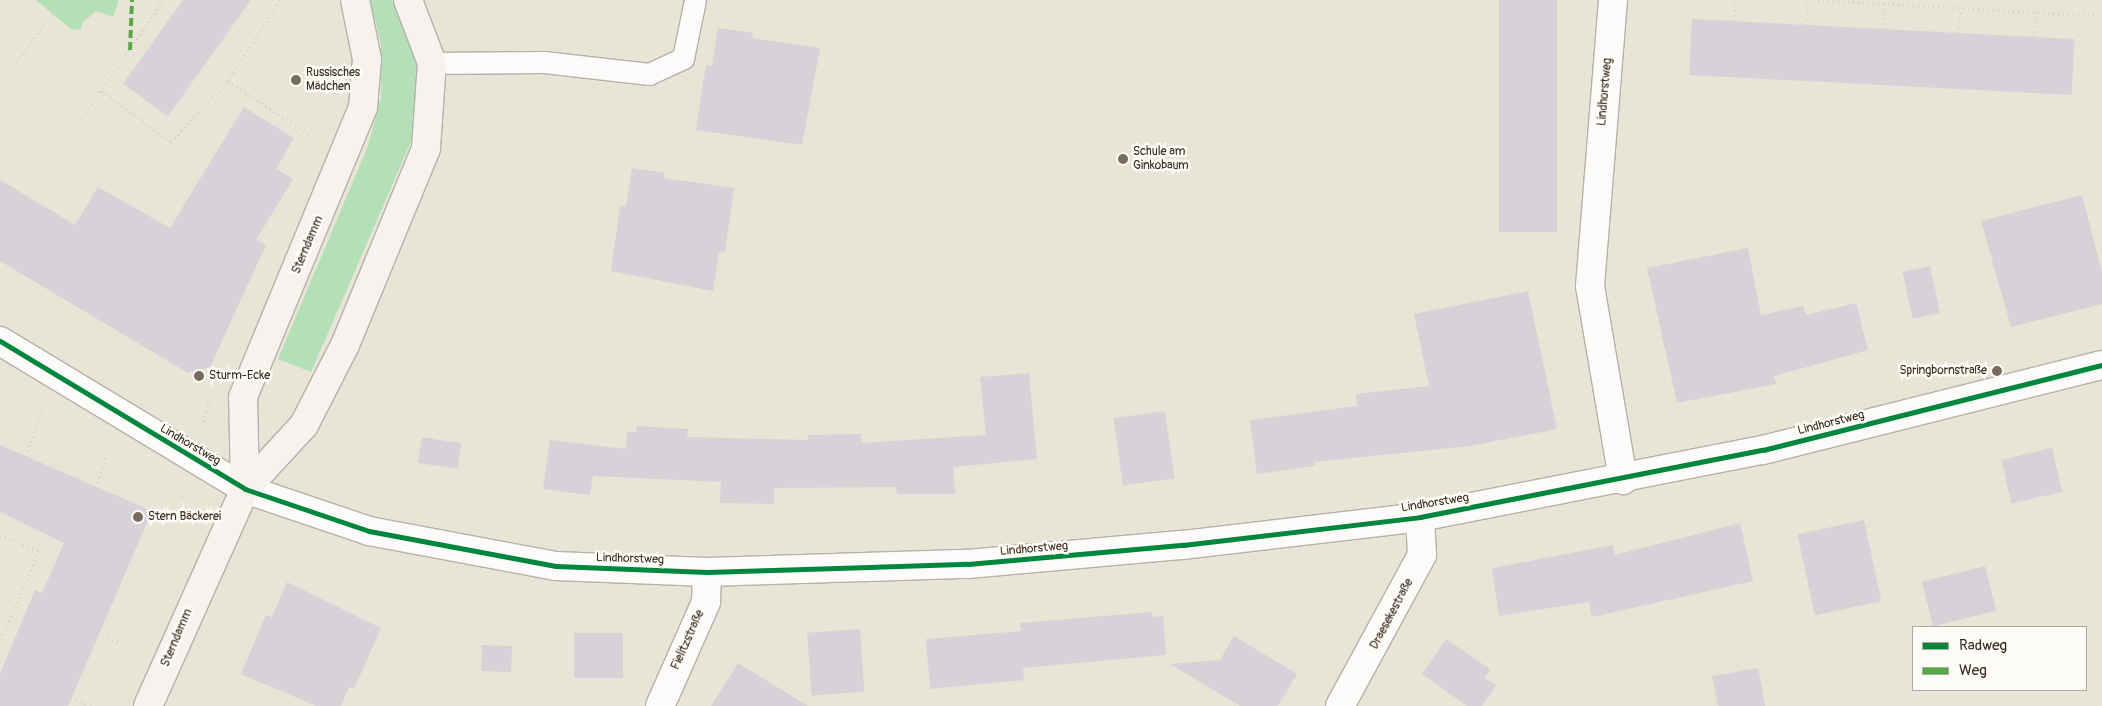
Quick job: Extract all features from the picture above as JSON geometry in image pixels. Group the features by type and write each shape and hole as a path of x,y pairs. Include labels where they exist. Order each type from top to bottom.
{"street":[{"name":"Sterndamm","path":"245,489 243,397 345,159 363,107 368,59 355,0"},
{"name":"Sterndamm","path":"148,706 245,489 304,424 345,346 426,148 432,63 408,0"},
{"name":"Lindhorstweg","path":"1613,0 1590,246 1590,286 1623,480"},
{"name":"Lindhorstweg","path":"0,341 245,489 369,531 504,558 556,566 707,572 968,564 1183,545 1420,516 1623,480 2102,365"},
{"name":"Draesekestraße","path":"1340,706 1422,555 1420,516"},
{"name":"Fielitzstraße","path":"660,706 706,602 707,572"}],"lane":[{"path":"432,63 544,62 649,74 683,58 695,0"}],"path":[{"path":"86,112 163,0"},
{"path":"102,91 171,142 228,80 280,0"},
{"path":"1734,0 1735,21"},
{"path":"1807,25 1808,0"},
{"path":"1818,0 2102,16"},
{"path":"1883,29 1884,4"},
{"path":"1958,33 1961,8"},
{"path":"16,62 53,12"},
{"path":"2034,37 2036,12"},
{"path":"228,80 345,159"},
{"path":"26,456 43,409"},
{"path":"96,486 108,450"},
{"path":"0,535 39,551 0,642"},
{"path":"98,636 122,644"},
{"path":"71,698 90,706"}],"green space":[{"path":"36,0 118,0 118,4 113,17 96,11 82,23 81,30 71,29"},
{"path":"370,0 392,0 405,21 419,75 417,128 311,372 278,359 368,146 381,97 381,44"}],"building":[{"path":"183,0 251,0 168,116 123,84"},
{"path":"1499,0 1557,0 1557,232 1499,232"},
{"path":"1692,19 2074,39 2072,95 1689,75"},
{"path":"718,28 753,33 752,38 820,48 802,145 696,130 706,65 712,66"},
{"path":"244,107 294,138 276,169 293,179 256,240 266,245 210,367 188,373 0,261 0,180 75,225 98,187 170,228"},
{"path":"632,168 665,173 664,178 734,188 725,253 719,252 713,291 611,271 620,206 626,207"},
{"path":"2082,195 2102,272 2102,304 2011,327 1981,221"},
{"path":"1748,248 1761,315 1803,306 1806,315 1856,303 1868,350 1774,376 1776,384 1677,403 1647,268"},
{"path":"1930,266 1940,313 1913,319 1903,272"},
{"path":"1528,291 1557,429 1470,446 1314,462 1315,466 1257,474 1250,420 1357,406 1356,394 1429,386 1414,314"},
{"path":"1029,373 1037,459 953,467 955,494 897,494 896,487 774,488 774,504 720,503 721,482 593,476 590,495 543,489 550,440 626,449 627,432 636,432 637,426 688,429 687,437 808,440 808,435 861,434 861,443 986,435 980,377"},
{"path":"1165,411 1174,478 1123,486 1114,418"},
{"path":"422,437 462,443 457,469 418,463"},
{"path":"0,445 152,511 68,706 0,706 0,674 35,590 42,593 64,543 0,512"},
{"path":"2052,448 2062,492 2011,504 2001,460"},
{"path":"1864,520 1881,601 1815,615 1797,534"},
{"path":"1740,523 1753,581 1592,617 1589,602 1499,616 1492,568 1613,545 1615,555"},
{"path":"1985,566 1996,611 1933,626 1922,582"},
{"path":"287,582 381,628 354,689 349,687 341,706 316,706 241,674 266,615 272,617"},
{"path":"1152,612 1153,617 1163,616 1166,655 1023,668 1024,680 930,689 926,639 1021,631 1020,623"},
{"path":"860,629 864,692 812,696 807,633"},
{"path":"574,633 623,633 623,678 574,678"},
{"path":"1234,636 1297,674 1278,706 1240,706 1170,664 1220,660"},
{"path":"1446,639 1490,669 1485,678 1496,685 1482,706 1467,706 1422,674"},
{"path":"482,645 512,646 511,672 481,671"},
{"path":"738,663 808,706 711,706"},
{"path":"1758,668 1765,706 1718,706 1712,676"}],"marked path":[{"path":"130,50 132,0"}],"cycle path":[{"path":"0,341 245,489 369,531 556,566 707,572 968,564 1183,545 1420,517 1763,450 2102,365"}],"place":[{"name":"Russisches Mädchen","path":"296,80"},
{"name":"Schule am Ginkobaum","path":"1123,159"},
{"name":"Springbornstraße","path":"1997,371"},
{"name":"Sturm-Ecke","path":"199,376"},
{"name":"Stern Bäckerei","path":"138,517"}]}
